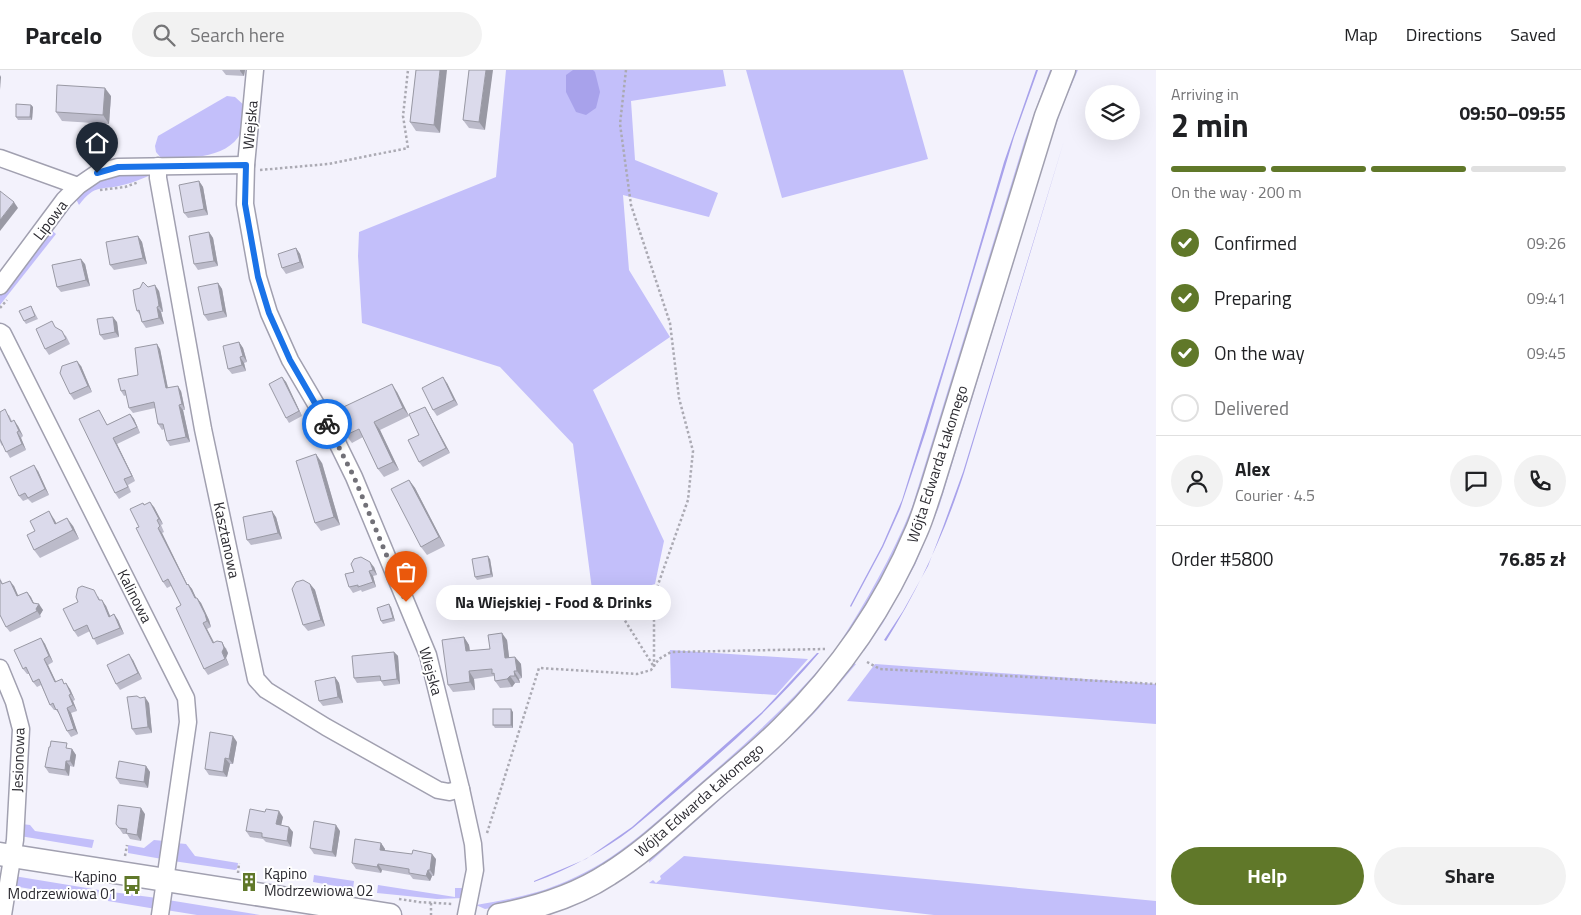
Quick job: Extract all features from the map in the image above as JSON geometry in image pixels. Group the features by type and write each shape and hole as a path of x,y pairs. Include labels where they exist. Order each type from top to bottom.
{"street":[{"name":"Wiejska","path":"255,70 246,165 245,204 258,277 269,313 290,360 330,428 354,477 428,655 462,789 471,835 476,870 466,915"},
{"name":"Wójta Edwarda Łakomego","path":"499,915 542,905 571,893 608,875 646,848 782,728 821,686 850,650 874,615 917,531 1046,116 1064,70"},
{"path":"0,158 78,186"},
{"name":"Lipowa","path":"5,280 64,200 78,186 97,173 113,168 158,170 246,165"},
{"name":"Kasztanowa","path":"158,170 203,429 256,678 273,695 438,790 449,792 462,789"},
{"name":"Kalinowa","path":"0,332 3,334 186,698 188,722 160,915"},
{"name":"Jesionowa","path":"0,668 7,704 21,729 6,855 3,915"},
{"path":"6,855 390,915"}],"path":[{"path":"246,165 259,170 328,164 408,148 403,116 408,70"},
{"path":"626,70 620,124 631,205 670,324 678,398 693,451 688,500 654,596 654,667"},
{"path":"97,191 125,187 158,170"},
{"path":"0,308 5,280"},
{"path":"654,596 605,610 624,619 654,667"},
{"path":"487,833 539,668 644,674 654,667 659,659 671,652 825,648"},
{"path":"867,662 880,669 1156,684"},
{"path":"125,857 127,845"},
{"path":"238,875 239,863"},
{"path":"431,903 431,915"}],"shaded area":[{"path":"506,70 723,70 726,86 631,101 635,160 718,193 709,217 623,195 629,270 670,337 593,390 664,541 655,584 609,598 593,597 573,444 500,367 362,323 358,256 359,232 496,177"},
{"path":"573,70 593,70 595,72 600,92 596,108 586,115 576,112 566,92 566,75"},
{"path":"746,70 903,70 928,159 782,198"},
{"path":"1036,70 1038,70 1014,137 926,431 900,509 883,547 851,607 882,546 902,500 957,323 1004,162"},
{"path":"1050,70 1056,70 903,543 842,646 837,647 878,579 912,507 1025,139"},
{"path":"1072,70 1078,70 1062,107 1049,146 939,507 915,565 883,623 864,651 863,647 879,619"},
{"path":"227,96 235,97 246,107 245,120 238,138 220,151 209,155 162,159 156,152 155,146 158,136"},
{"path":"1064,141 964,473 932,556 963,472"},
{"path":"120,172 153,174 127,184 94,191 79,205 76,199 77,196 100,180"},
{"path":"50,229 56,234 0,305 0,294"},
{"path":"921,578 910,600 886,641 884,640 903,611"},
{"path":"670,650 808,659 776,695 671,688"},
{"path":"819,653 776,700 706,766 633,828 589,857 632,827 762,712"},
{"path":"827,660 803,696 650,835 574,884 509,905 485,909 476,905 522,896 556,886 603,862 619,851 651,827 747,742 796,694"},
{"path":"853,663 856,664 798,730 649,863 650,856"},
{"path":"875,664 1156,684 1156,724 847,701"},
{"path":"22,824 30,825 35,831 94,840 92,848 20,836"},
{"path":"154,840 165,841 162,859 128,853 128,845 144,848"},
{"path":"176,843 186,844 195,856 238,863 237,869 173,861"},
{"path":"684,856 1156,901 1156,915 934,915 649,883 653,880 656,883 661,879 660,876"},
{"path":"582,861 560,871 534,882 534,881"},
{"path":"314,875 354,881 353,889 313,882"},
{"path":"14,876 99,890 97,900 13,886"},
{"path":"378,885 455,897 455,888 463,888 466,891 464,898 437,899 377,893"},
{"path":"109,893 157,898 156,909 108,901"},
{"path":"168,900 260,915 197,915 166,910"}],"building":[{"path":"416,70 440,70 434,125 410,122"},
{"path":"469,70 486,70 479,122 463,120"},
{"path":"57,85 105,88 103,115 56,112"},
{"path":"16,104 31,105 30,117 16,117"},
{"path":"199,181 204,209 184,213 179,185"},
{"path":"0,191 14,202 0,220"},
{"path":"209,232 214,261 194,264 189,236"},
{"path":"138,236 143,258 110,265 106,242"},
{"path":"296,248 300,262 282,268 278,254"},
{"path":"81,259 86,280 57,287 52,265"},
{"path":"143,282 148,287 155,285 159,318 142,322 139,310 137,311 133,290 140,288"},
{"path":"218,283 223,311 204,315 198,287"},
{"path":"31,306 35,316 24,321 19,311"},
{"path":"113,317 115,332 100,335 97,319"},
{"path":"52,321 55,327 62,331 66,339 45,349 36,329"},
{"path":"239,342 243,356 240,357 242,365 228,369 223,346"},
{"path":"157,344 166,388 178,386 182,404 179,405 186,437 167,441 163,424 158,424 154,402 129,408 125,390 121,391 118,379 138,375 135,348"},
{"path":"77,361 88,386 70,394 60,373 62,366"},
{"path":"282,377 299,411 286,418 269,384"},
{"path":"443,377 454,400 433,410 422,388"},
{"path":"392,384 403,408 374,422 393,462 378,469 359,429 346,435 335,411"},
{"path":"425,407 446,448 419,462 408,440 419,435 409,414"},
{"path":"5,409 11,422 14,420 22,444 6,452 0,439 0,412"},
{"path":"99,410 107,425 130,414 137,427 113,438 132,476 124,479 128,487 115,493 79,419"},
{"path":"316,454 334,517 315,523 296,461"},
{"path":"34,465 45,489 28,498 25,493 19,496 10,477"},
{"path":"409,480 439,537 421,547 391,489"},
{"path":"150,502 159,519 157,520 160,526 158,528 187,585 195,598 197,598 205,614 207,621 203,623 213,643 217,641 222,642 224,648 222,652 225,659 204,669 176,608 181,605 168,579 163,582 136,528 139,527 130,509"},
{"path":"49,511 55,524 67,518 73,530 34,550 27,535 35,531 30,521"},
{"path":"272,511 278,533 247,540 243,517"},
{"path":"488,556 491,574 475,577 472,559"},
{"path":"361,557 370,562 373,570 369,571 373,582 358,587 358,585 349,587 345,574 354,572 351,564 354,559"},
{"path":"0,580 2,584 10,581 17,596 27,592 33,603 39,604 36,609 37,611 6,627 0,615"},
{"path":"303,580 310,584 321,620 303,625 292,589 296,582"},
{"path":"82,586 94,590 99,600 102,600 109,617 114,614 120,628 93,639 87,625 74,631 63,609 78,602 76,597 78,588"},
{"path":"389,604 393,618 381,621 377,608"},
{"path":"502,633 505,658 515,657 517,671 514,671 515,676 495,681 492,669 469,671 470,682 448,685 442,640 464,637 466,651 490,649 488,635"},
{"path":"41,638 49,656 44,659 55,682 62,679 71,694 69,695 73,705 67,708 74,729 67,731 57,709 53,703 50,705 39,679 33,682 26,667 23,669 14,650"},
{"path":"394,652 397,679 381,681 380,676 354,678 352,656"},
{"path":"129,654 138,673 116,684 107,665"},
{"path":"335,677 338,697 319,701 315,681"},
{"path":"137,696 140,698 145,697 148,727 132,729 127,697"},
{"path":"493,709 511,709 511,725 493,725"},
{"path":"210,732 233,736 229,759 225,758 223,772 205,769"},
{"path":"51,741 67,743 66,748 72,749 70,761 66,761 65,770 45,767"},
{"path":"119,761 146,766 144,782 116,778"},
{"path":"118,805 141,808 137,835 126,833 127,829 119,828 116,824"},
{"path":"250,809 265,812 266,809 279,811 276,824 289,827 287,841 262,837 262,833 246,831"},
{"path":"314,821 336,825 332,852 310,848"},
{"path":"355,839 381,843 380,850 412,854 413,850 432,854 430,870 428,870 426,876 409,873 409,869 378,864 377,867 352,863"}],"way so far":[{"path":"327,424 354,477 406,602"}],"place":[{"name":"Na Wiejskiej - Food & Drinks","path":"406,602"},
{"name":"Kąpino Modrzewiowa 02","path":"249,882"},
{"name":"Kąpino Modrzewiowa 01","path":"132,885"}],"route":[{"path":"97,173 118,167 246,165 245,204 258,277 269,313 290,360 327,424"}]}
